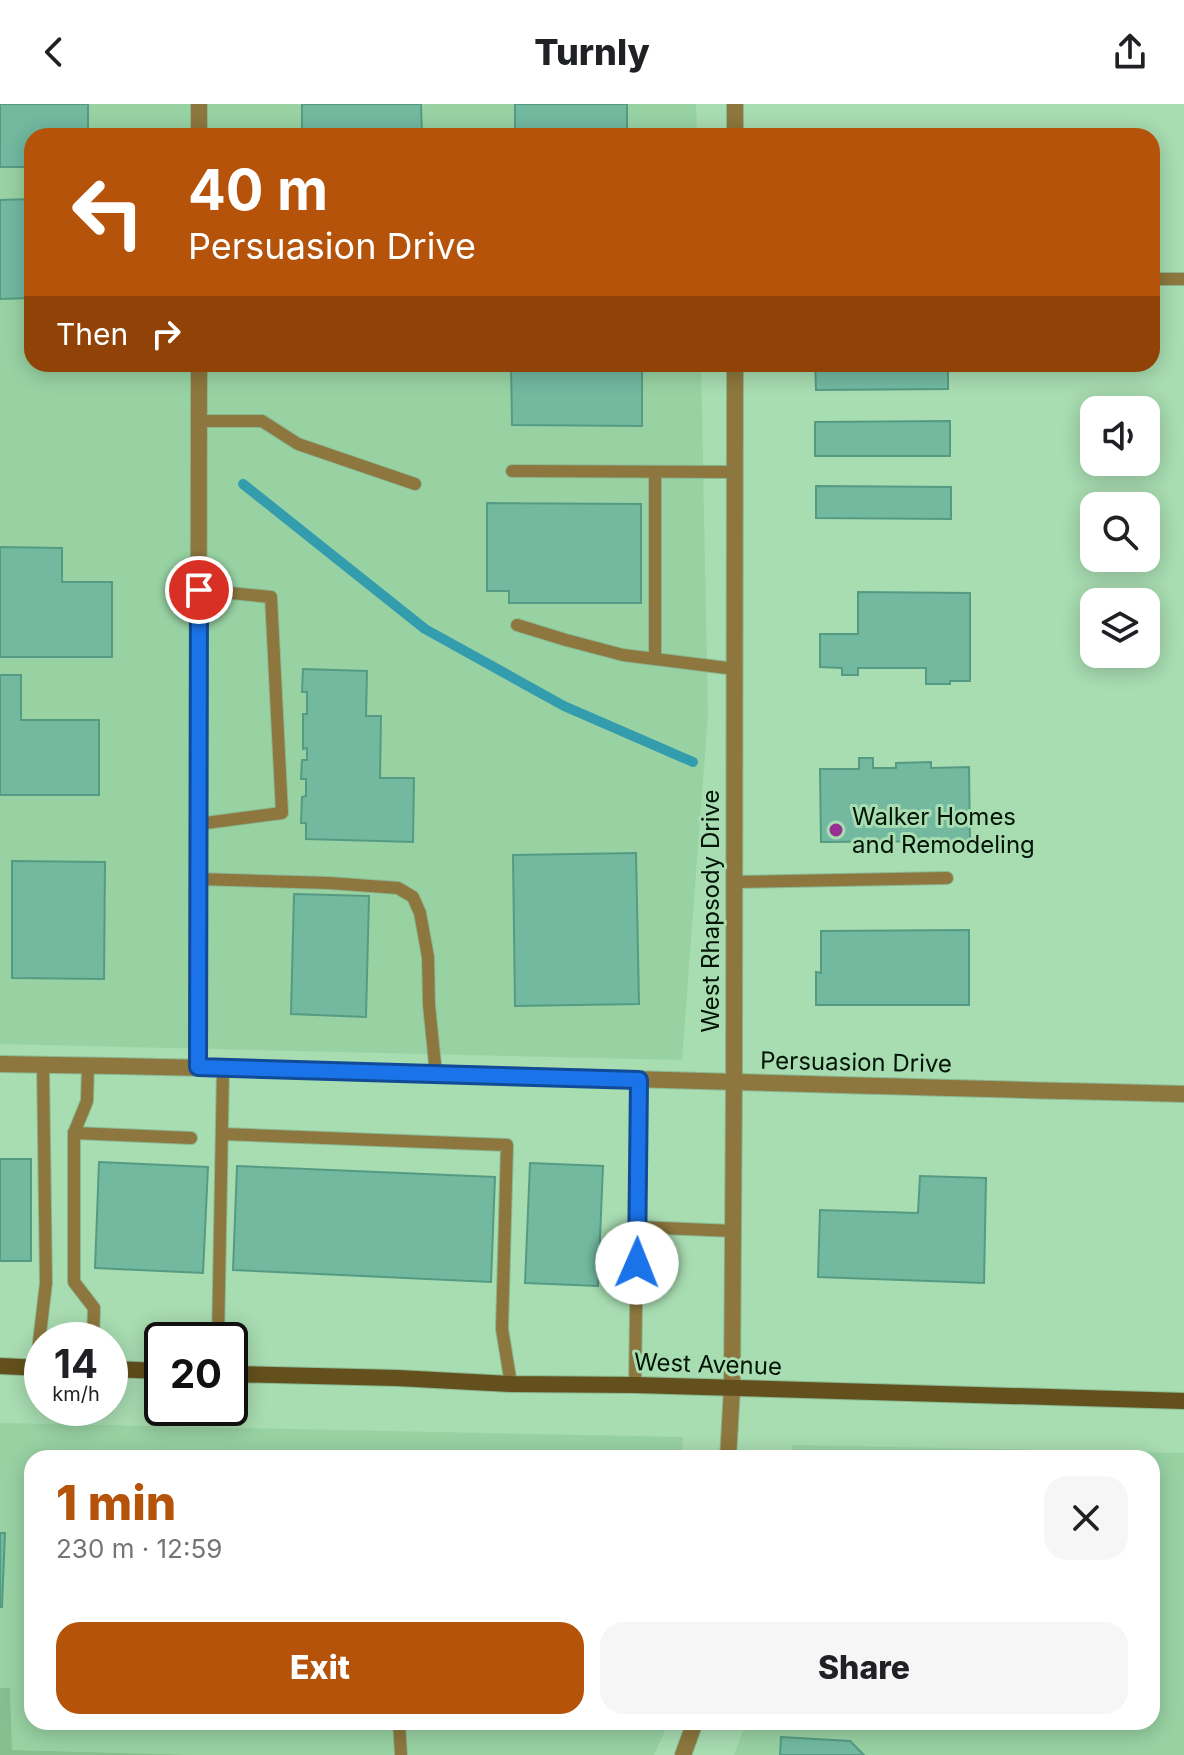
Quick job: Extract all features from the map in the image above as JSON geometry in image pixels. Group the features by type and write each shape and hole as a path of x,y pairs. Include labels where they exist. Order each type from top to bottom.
{"main road":[{"path":"0,1366 24,1367"},
{"name":"West Avenue","path":"248,1374 1184,1401"}],"street":[{"path":"199,104 199,128"},
{"path":"735,104 735,128"},
{"path":"198,1067 199,372"},
{"name":"West Rhapsody Drive","path":"728,1450 732,1388 734,1083 735,372"},
{"name":"Persuasion Drive","path":"0,1064 1184,1094"},
{"path":"683,1755 692,1730"}],"lane":[{"path":"1160,279 1184,279"},
{"path":"199,421 262,421 298,444 415,484"},
{"path":"512,471 735,472"},
{"path":"655,472 655,659"},
{"path":"198,824 282,813 271,597 199,590"},
{"path":"517,625 613,652 735,669"},
{"path":"734,882 947,878"},
{"path":"198,879 398,888 413,897 420,913 428,957 436,1074"},
{"path":"43,1065 46,1283 43,1322"},
{"path":"88,1065 87,1101 74,1133 74,1282 94,1308 94,1322"},
{"path":"218,1322 223,1068"},
{"path":"635,1385 639,1080"},
{"path":"74,1133 191,1138"},
{"path":"222,1134 507,1145 502,1329 511,1384"},
{"path":"638,1227 733,1231"},
{"path":"399,1730 401,1755"}],"shaded area":[{"path":"0,104 696,104 697,128 24,128 24,372 701,372 708,714 682,1060 0,1044"},
{"path":"0,1423 24,1423 24,1426 683,1437 682,1450 24,1450 24,1730 665,1730 654,1755 197,1755 12,1750 10,1688 0,1688"},
{"path":"792,1445 1037,1450 792,1450"},
{"path":"1160,1453 1184,1453 1184,1755 734,1755 743,1730 1160,1730"},
{"path":"0,1688 10,1688 12,1750 197,1755 0,1755"}],"building":[{"path":"0,104 88,104 88,128 24,128 24,167 0,167"},
{"path":"302,104 421,104 422,128 302,128"},
{"path":"515,104 627,104 627,128 515,128"},
{"path":"24,199 24,298 0,299 0,200"},
{"path":"511,372 642,372 642,426 512,425"},
{"path":"815,372 948,372 948,389 816,390"},
{"path":"950,421 950,456 815,456 815,422"},
{"path":"816,486 951,487 951,519 816,518"},
{"path":"487,503 641,504 641,603 509,603 509,591 487,591"},
{"path":"0,547 62,548 62,582 112,582 112,657 0,657"},
{"path":"858,592 970,593 970,681 926,684 926,668 858,668 858,675 842,675 842,668 820,667 820,634 858,634"},
{"path":"303,669 367,671 366,716 381,716 380,778 414,778 413,842 306,839 306,823 301,823 302,797 306,796 306,779 301,779 302,760 307,760 307,748 303,749 303,714 307,714 307,692 302,692"},
{"path":"0,675 21,675 21,720 99,720 99,795 0,795"},
{"path":"859,758 873,758 873,768 896,768 896,763 931,762 931,768 969,767 970,841 821,842 820,769 859,769"},
{"path":"636,853 639,1004 515,1006 513,855"},
{"path":"12,861 105,862 104,979 12,978"},
{"path":"294,894 369,896 366,1017 291,1014"},
{"path":"969,930 969,1005 816,1005 816,972 821,973 821,931"},
{"path":"0,1159 31,1159 31,1261 0,1261"},
{"path":"99,1162 208,1167 203,1273 95,1268"},
{"path":"530,1163 603,1166 598,1286 525,1283"},
{"path":"237,1166 495,1177 491,1282 233,1270"},
{"path":"920,1176 986,1178 984,1283 818,1277 820,1210 918,1213"},
{"path":"0,1533 5,1533 2,1607 0,1607"},
{"path":"781,1737 850,1741 864,1755 780,1755"}],"waterway":[{"path":"243,484 425,629 564,706 693,762"}],"place":[{"name":"Walker Homes and Remodeling","path":"836,830"}],"route":[{"path":"199,590 198,1067 639,1080 637,1263"}]}
